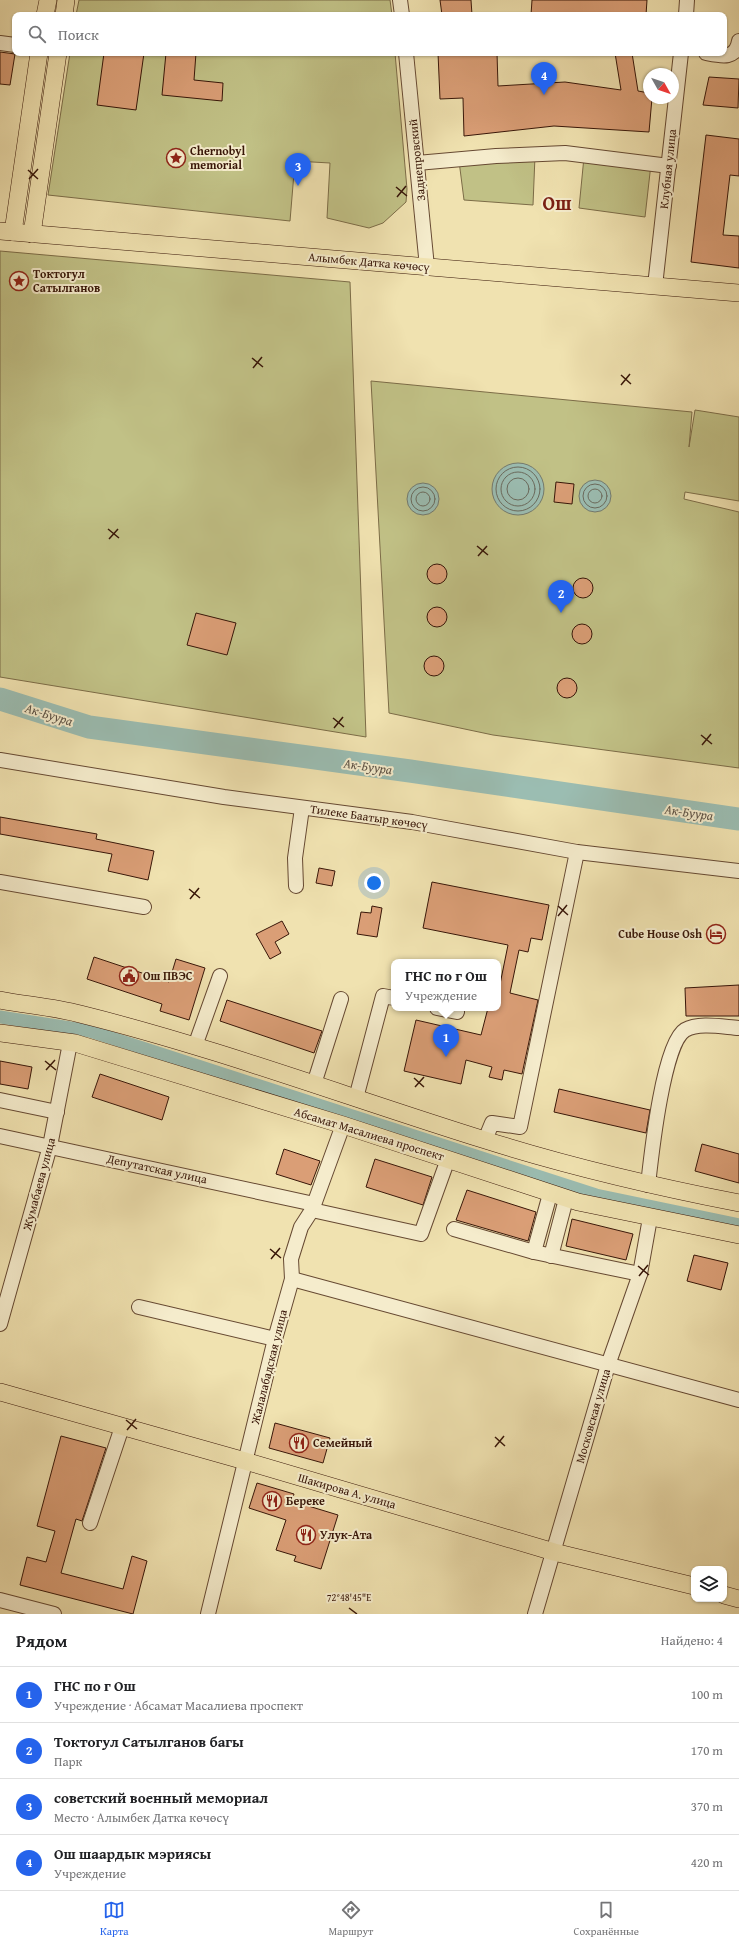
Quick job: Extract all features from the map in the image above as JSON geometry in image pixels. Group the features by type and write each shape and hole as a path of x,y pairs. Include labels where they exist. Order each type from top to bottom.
{"main road":[{"path":"46,12 48,0"},
{"path":"64,12 66,0"},
{"path":"6,232 38,56"},
{"path":"32,234 58,56"},
{"name":"Алымбек Датка көчөсү","path":"6,232 739,293"},
{"path":"0,1000 78,1014 194,1046 485,1140 587,1170 648,1185 739,1203"},
{"name":"Абсамат Масалиева проспект","path":"0,1033 70,1043 343,1125 558,1196 650,1218 739,1235"},
{"name":"Шакирова А. улица","path":"0,1392 245,1461 554,1552 691,1585"},
{"path":"727,1595 739,1599"}],"street":[{"path":"400,0 402,12"},
{"path":"686,12 687,0"},
{"path":"727,56 731,55 738,47 739,41"},
{"path":"0,43 12,45"},
{"name":"Заднепровский","path":"406,56 427,267"},
{"name":"Клубная улица","path":"655,286 681,56"},
{"path":"417,163 496,156 565,153 669,166"},
{"name":"Тилеке Баатыр көчөсү","path":"0,760 208,795 412,822 577,852 739,872"},
{"path":"296,886 295,858 302,808"},
{"path":"485,1140 492,1123 520,1127 577,852"},
{"path":"0,882 144,907"},
{"path":"194,1046 220,976"},
{"path":"356,1098 383,996 391,997"},
{"path":"314,1084 341,999"},
{"path":"452,1011 457,1012"},
{"path":"648,1185 660,1096 671,1055 678,1038 683,1031 696,1026 739,1028"},
{"name":"Жумабаева улица","path":"0,1324 50,1146 70,1043"},
{"path":"0,1100 57,1112"},
{"name":"Жалалабадская улица","path":"208,1614 275,1339 292,1279 291,1259 301,1227 313,1207 343,1125"},
{"name":"Депутатская улица","path":"0,1136 50,1146 313,1207 421,1234 448,1159"},
{"path":"534,1252 558,1196"},
{"path":"551,1256 558,1196"},
{"name":"Московская улица","path":"535,1614 608,1365 640,1274 650,1218"},
{"path":"454,1229 534,1252 640,1274"},
{"path":"292,1279 739,1400"},
{"path":"139,1307 275,1339"},
{"path":"90,1523 122,1427"},
{"path":"0,1600 54,1614"}],"green space":[{"path":"79,0 390,0 392,12 77,12"},
{"path":"70,56 395,56 407,189 406,202 383,223 369,228 327,218 330,163 295,161 290,221 48,195"},
{"path":"535,156 533,205 464,200 459,161"},
{"path":"584,157 651,164 645,217 579,208"},
{"path":"0,251 350,282 366,737 0,677"},
{"path":"371,381 692,412 689,447 695,410 739,417 739,501 685,492 684,499 739,512 739,768 493,735 389,713"}],"water":[{"path":"513,463 523,463 537,470 544,484 544,494 537,508 523,515 513,515 503,511 496,504 492,494 492,484 496,474 503,467"},
{"path":"592,480 598,480 608,487 611,496 610,502 604,509 598,512 592,512 582,505 579,499 579,493 586,483"},
{"path":"423,483 429,484 436,490 439,499 438,505 432,512 423,515 417,514 410,508 407,499 408,493 414,486"}],"building":[{"path":"440,0 471,0 472,12 442,12"},
{"path":"532,0 647,0 646,12 531,12"},
{"path":"0,52 12,54 12,56 15,56 10,85 0,84"},
{"path":"104,56 144,56 136,110 97,105"},
{"path":"166,56 196,56 194,80 223,83 222,101 162,95"},
{"path":"438,56 497,56 498,86 565,82 621,90 615,56 632,56 638,91 643,92 643,104 651,104 649,132 554,126 464,136 463,98 440,99"},
{"path":"709,77 739,79 738,108 703,105"},
{"path":"706,135 739,139 739,176 730,175 723,235 739,236 739,268 691,262"},
{"path":"556,482 574,484 572,504 554,502"},
{"path":"437,564 444,567 447,574 444,581 437,584 430,581 427,574 430,567"},
{"path":"583,578 590,581 593,588 590,595 583,598 576,595 573,588 576,581"},
{"path":"437,607 444,610 447,617 444,624 437,627 430,624 427,617 430,610"},
{"path":"196,613 236,623 227,655 187,645"},
{"path":"582,624 589,627 592,634 589,641 582,644 575,641 572,634 575,627"},
{"path":"434,656 441,659 444,666 441,673 434,676 427,673 424,666 427,659"},
{"path":"567,678 574,681 577,688 574,695 567,698 560,695 557,688 560,681"},
{"path":"0,817 97,834 96,839 154,851 148,880 108,871 112,854 0,834"},
{"path":"319,868 335,871 332,886 316,883"},
{"path":"432,882 549,905 542,940 531,938 528,952 519,950 510,993 538,1000 522,1074 504,1070 502,1080 489,1077 492,1067 466,1060 461,1084 404,1071 416,1020 481,1035 487,1011 501,1011 501,979 508,945 423,928"},
{"path":"372,906 382,908 377,937 357,934 361,912 371,913"},
{"path":"282,921 289,934 275,942 281,953 270,959 256,934"},
{"path":"94,957 169,982 176,959 205,968 189,1020 160,1011 162,1004 87,979"},
{"path":"739,985 739,1016 686,1016 685,988"},
{"path":"227,1000 322,1031 314,1053 220,1021"},
{"path":"0,1061 32,1067 28,1089 0,1084"},
{"path":"100,1074 169,1097 162,1120 92,1097"},
{"path":"559,1089 650,1110 646,1133 554,1112"},
{"path":"702,1144 739,1154 739,1183 695,1171"},
{"path":"284,1149 320,1161 311,1185 276,1174"},
{"path":"375,1159 432,1177 423,1205 366,1187"},
{"path":"467,1190 536,1212 528,1241 456,1220"},
{"path":"572,1219 633,1234 626,1260 566,1246"},
{"path":"694,1255 728,1263 721,1290 687,1281"},
{"name":"Семейный","path":"275,1423 330,1438 323,1463 269,1448"},
{"path":"61,1436 106,1448 82,1521 76,1519 61,1573 123,1589 132,1556 147,1561 133,1614 20,1585 27,1557 46,1562 55,1531 37,1526"},
{"name":"Улук-Ата","path":"257,1483 294,1494 292,1501 338,1515 321,1569 294,1561 296,1556 276,1550 286,1520 249,1508"}],"waterway":[{"name":"Ак-Буура","path":"0,699 89,727 410,771 739,819"},
{"path":"0,1017 90,1031 596,1195 739,1225"}],"place":[{"name":"Ош шаардык мэриясы","path":"544,95"},
{"name":"Chernobyl memorial","path":"176,158"},
{"name":"советский военный мемориал","path":"298,186"},
{"name":"Токтогул Сатылганов","path":"19,281"},
{"name":"Токтогул Сатылганов багы","path":"561,613"},
{"name":"Cube House Osh","path":"716,934"},
{"name":"Ош ПВЭС","path":"129,976"},
{"name":"ГНС по г Ош","path":"446,1057"},
{"name":"Семейный","path":"299,1443"},
{"name":"Береке","path":"272,1501"},
{"name":"Улук-Ата","path":"306,1535"}],"district":[{"name":"Ош","path":"557,203"}]}
